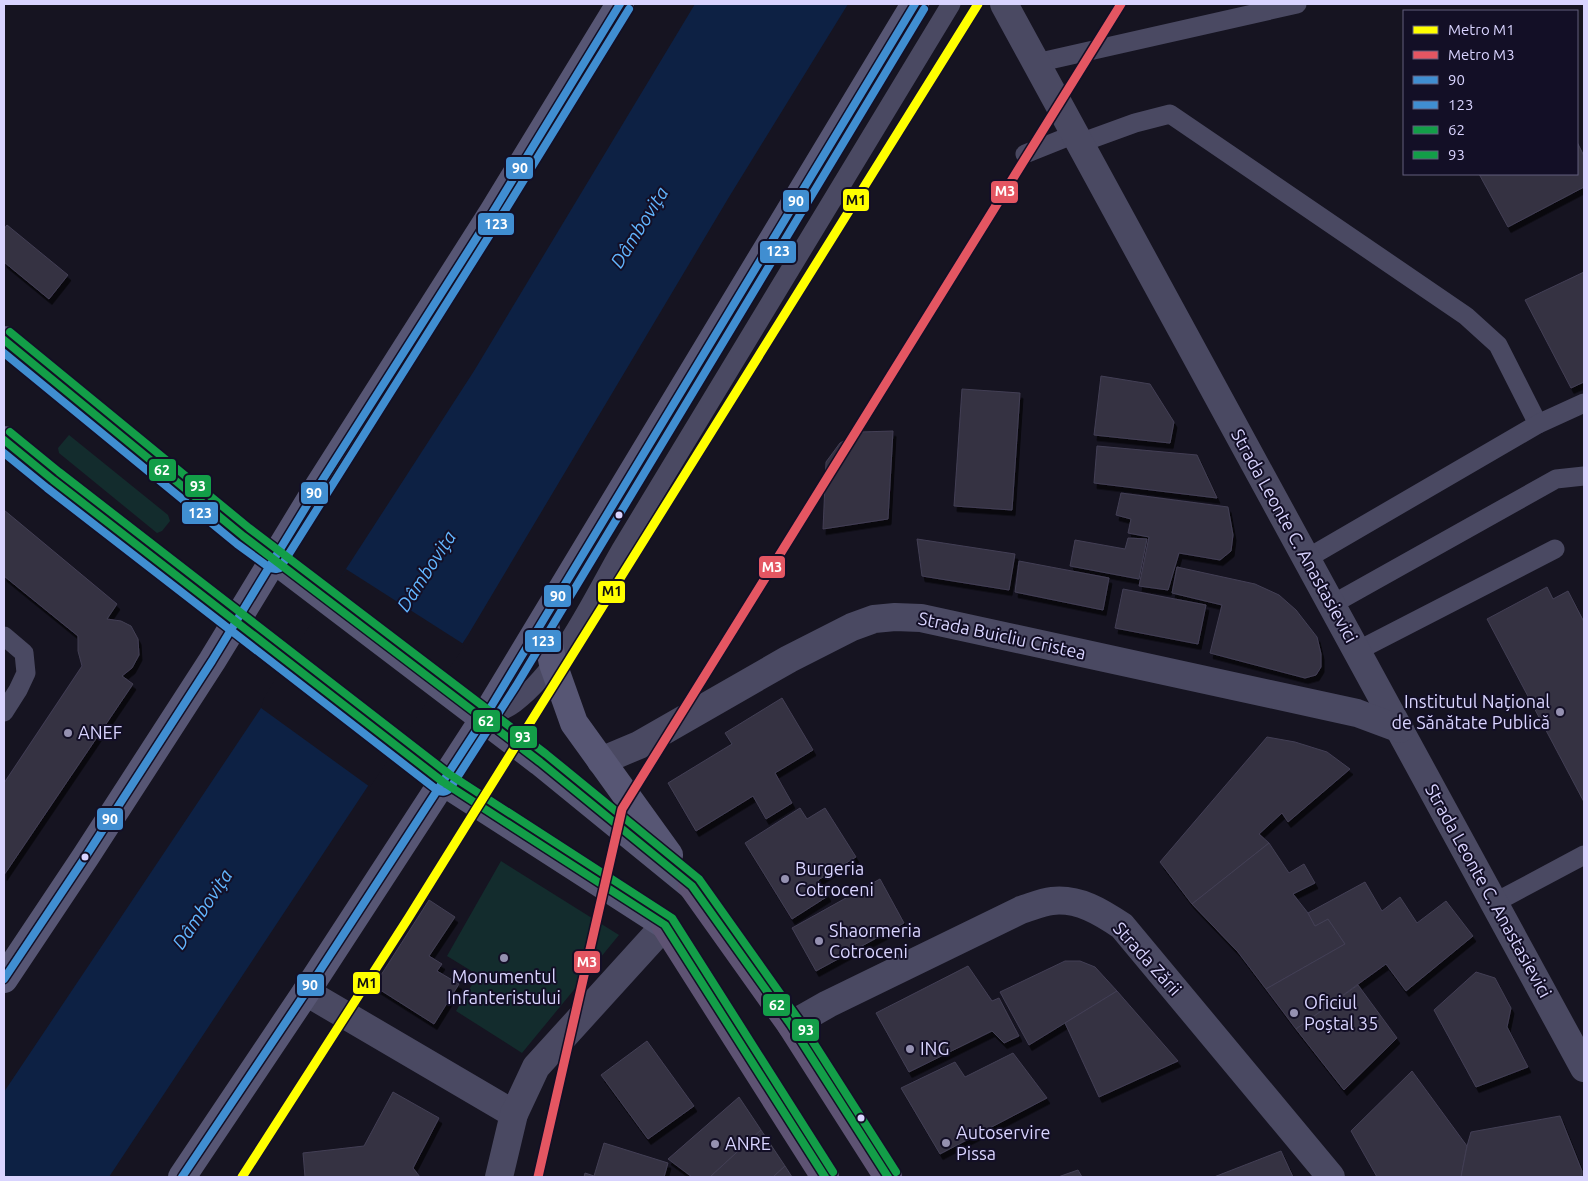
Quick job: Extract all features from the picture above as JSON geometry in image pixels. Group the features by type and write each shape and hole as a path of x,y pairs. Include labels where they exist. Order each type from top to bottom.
{"main road":[{"path":"4,979 86,856 236,622 318,487 493,212 620,4"},
{"path":"182,1177 306,992 483,720 915,4"},
{"path":"4,340 235,530 327,598 459,702 540,762 692,886"},
{"path":"4,440 443,782 665,925 825,1177"},
{"path":"544,620 553,664 574,723 791,1025 888,1177"}],"street":[{"name":"Strada Leonte C. Anastasievici","path":"1004,4 1584,1068"},
{"name":"Strada Buicliu Cristea","path":"601,761 639,745 789,659 852,627 874,619 895,617 920,618 1357,713 1400,729"},
{"name":"Strada Zării","path":"791,1025 828,1004 1021,910 1052,901 1077,903 1097,909 1122,926 1331,1177"},
{"path":"499,1177 514,1114 536,1067 665,925"},
{"path":"306,992 514,1114"}],"lane":[{"path":"483,720 513,704 553,664 572,635 631,532 951,4"},
{"path":"1036,62 1297,4"},
{"path":"1024,154 1170,114 1466,316 1498,345 1538,424"},
{"path":"1306,559 1538,424 1584,403"},
{"path":"1331,605 1556,479 1584,476"},
{"path":"1357,651 1555,549"},
{"path":"4,636 24,653 26,673 4,712"},
{"path":"1494,903 1584,855"}],"green space":[{"path":"69,435 168,515 170,521 162,531 157,533 59,453 58,448"},
{"path":"501,861 619,935 522,1053 456,1011 478,975 447,956"}],"water":[{"name":"Dâmbovița","path":"695,4 848,4 729,197 468,635 109,1177 4,1177 4,1092 261,708 346,569 474,371"}],"pier":[{"path":"346,569 465,645 370,787 261,708 264,698 279,673"}],"building":[{"path":"1578,144 1584,156 1584,187 1508,227 1480,175 1578,175"},
{"path":"7,225 68,275 49,299 4,262 4,229"},
{"path":"1584,272 1584,382 1571,388 1525,300"},
{"path":"1101,376 1150,384 1174,422 1170,443 1094,435"},
{"path":"962,389 1020,393 1012,510 954,506"},
{"path":"893,431 888,519 823,529 826,462 840,443 860,432"},
{"path":"1097,446 1197,455 1217,498 1094,483"},
{"path":"1121,493 1228,507 1233,535 1231,551 1220,560 1179,553 1168,590 1139,586 1149,537 1128,533 1131,519 1116,515"},
{"name":"ANEF","path":"4,510 117,604 107,619 121,621 131,626 138,639 139,655 132,668 122,676 133,684 4,875 4,783 82,666 78,651 78,636 4,576"},
{"path":"1128,538 1147,539 1139,579 1070,566 1075,540 1125,549"},
{"path":"917,539 1015,554 1009,590 922,576"},
{"path":"1019,561 1109,578 1103,610 1015,592"},
{"path":"1177,567 1255,584 1279,595 1296,610 1317,637 1321,654 1321,667 1316,675 1305,678 1210,653 1222,605 1172,593"},
{"name":"Institutul Național de Sănătate Publică","path":"1547,587 1553,599 1568,591 1584,622 1584,802 1487,619"},
{"path":"1123,589 1206,605 1198,644 1115,628"},
{"path":"782,698 813,750 775,773 792,803 766,819 753,796 696,831 668,783 732,744 725,733"},
{"path":"1267,737 1295,742 1327,752 1350,769 1288,822 1282,813 1259,834 1269,843 1192,904 1160,862"},
{"path":"800,808 807,819 825,808 856,857 818,880 828,896 792,919 745,843"},
{"path":"1269,843 1289,873 1304,864 1315,883 1293,894 1308,913 1315,926 1328,919 1345,944 1266,989 1238,952 1192,904"},
{"path":"880,879 904,923 816,971 792,928"},
{"path":"1365,882 1382,911 1400,897 1417,923 1446,901 1473,936 1406,991 1386,964 1296,1029 1266,989 1345,944 1328,919 1315,926 1308,913"},
{"path":"429,900 455,917 429,956 442,964 437,971 459,984 434,1024 374,986"},
{"path":"1065,961 1080,961 1095,967 1117,991 1029,1045 1000,992"},
{"path":"968,966 992,1001 999,998 1019,1036 1004,1043 992,1031 909,1072 876,1013"},
{"path":"1476,972 1495,978 1511,1008 1507,1027 1528,1067 1476,1087 1434,1010"},
{"path":"1358,985 1397,1038 1344,1090 1296,1029"},
{"path":"1117,991 1178,1061 1099,1097 1065,1023"},
{"path":"647,1041 694,1106 648,1139 601,1075"},
{"path":"1013,1053 1047,1098 940,1154 901,1088 955,1062 965,1077"},
{"path":"1412,1071 1467,1146 1461,1177 1377,1177 1351,1131"},
{"path":"393,1092 439,1118 413,1168 420,1177 305,1177 303,1153 364,1146"},
{"name":"ANRE","path":"739,1097 761,1130 710,1177 692,1177 668,1159"},
{"path":"1560,1116 1582,1171 1582,1177 1461,1177 1471,1132"},
{"path":"761,1130 785,1166 773,1177 710,1177"},
{"path":"604,1143 668,1163 664,1177 584,1177 585,1173 594,1176"},
{"path":"1281,1151 1293,1177 1214,1177"},
{"path":"785,1166 792,1177 773,1177"},
{"path":"1078,1170 1082,1177 1058,1177"}],"metro line":[{"name":"M1","path":"242,1177 409,917 978,4"},
{"name":"M3","path":"538,1177 622,809 1121,4"}],"transit line":[{"name":"90","path":"4,979 212,661 318,487 493,212 620,4"},
{"name":"90","path":"182,1177 306,992 483,720 915,4"},
{"name":"123","path":"4,353 237,544 270,568 280,568 501,217 629,9"},
{"name":"123","path":"4,453 437,790 444,792 451,787 516,686 924,9"},
{"name":"93","path":"10,332 249,528 546,754 699,879 799,1020 896,1172"},
{"name":"62","path":"4,340 243,536 540,762 692,886 791,1025 888,1177"},
{"name":"93","path":"10,432 449,774 672,918 833,1172"},
{"name":"62","path":"4,440 443,782 665,925 825,1177"}],"place":[{"name":"Institutul Național de Sănătate Publică","path":"1560,712"},
{"name":"ANEF","path":"68,733"},
{"name":"Burgeria Cotroceni","path":"785,879"},
{"name":"Shaormeria Cotroceni","path":"819,941"},
{"name":"Monumentul Infanteristului","path":"504,958"},
{"name":"Oficiul Poștal 35","path":"1294,1013"},
{"name":"ING","path":"910,1049"},
{"name":"Autoservire Pissa","path":"946,1143"},
{"name":"ANRE","path":"715,1144"}]}
